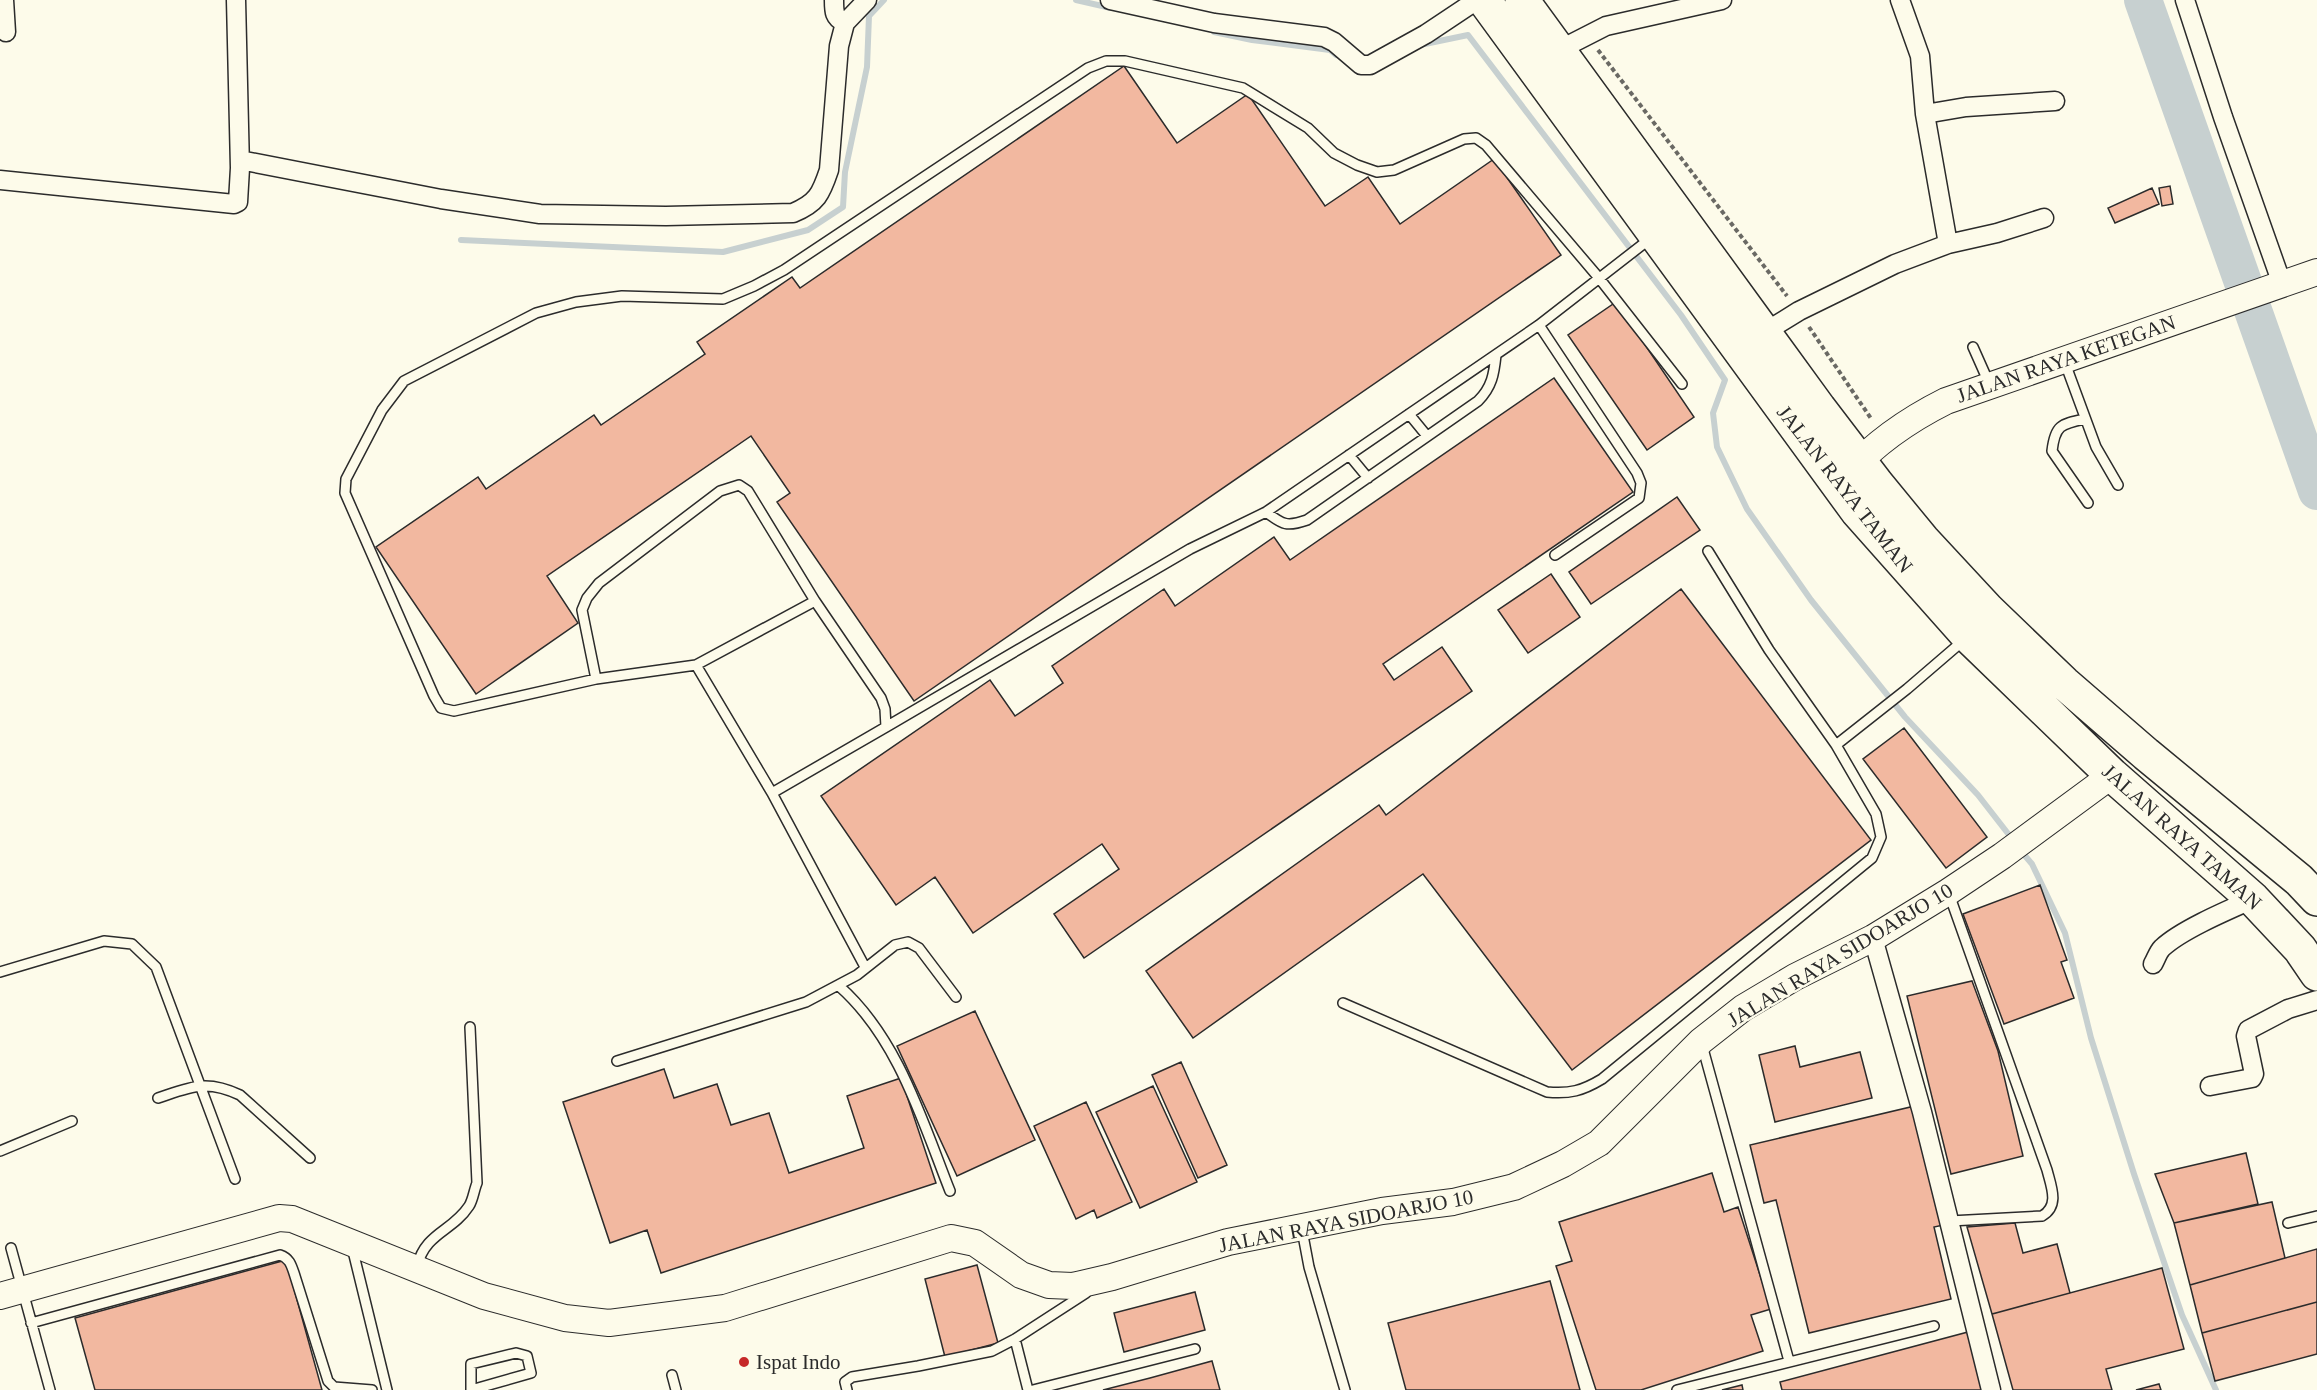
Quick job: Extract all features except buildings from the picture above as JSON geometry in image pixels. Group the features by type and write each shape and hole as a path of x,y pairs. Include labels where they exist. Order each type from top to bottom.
{"highway":[{"name":"JALAN RAYA TAMAN","path":"1484,0 1651,238 1765,368 1868,472 1923,540 1988,610 2064,683 2146,754 2299,879 2317,899"},
{"name":"JALAN RAYA TAMAN","path":"1522,0 1573,43 1766,334 1765,368 1857,511 1968,636 2112,775 2253,900 2300,949 2317,974"}],"street":[{"path":"4,0 6,32"},
{"path":"0,180 234,204 238,202 240,164 236,0"},
{"path":"834,0 835,15 845,23"},
{"path":"240,164 540,214 666,216 793,213 818,199 829,170 839,46 845,23 867,0"},
{"path":"1110,0 1157,6 1214,23 1324,37 1334,42 1361,65 1370,65 1426,34 1477,0"},
{"path":"1573,43 1606,26 1653,8 1722,0"},
{"path":"1900,0 1920,57 1925,114 1947,244"},
{"path":"2185,0 2223,117 2292,281"},
{"path":"1925,114 1966,106 2055,101"},
{"path":"1766,334 1799,311 1895,264 1947,244 1997,233 2044,218"},
{"name":"JALAN RAYA KETEGAN","path":"1838,484 1868,472 1884,438 1911,419 1946,401 2292,281"},
{"name":"JALAN RAYA SIDOARJO 10","path":"11,1293 279,1218 292,1219 484,1296 565,1318 609,1323 725,1308 951,1238 975,1243 1021,1275 1048,1286 1073,1286 1112,1277 1228,1242 1382,1211 1453,1202 1514,1187 1563,1164 1599,1143 1701,1041 1743,1008 1795,977 1873,938 1948,892 2002,856 2112,775"},
{"path":"2153,964 2161,949 2172,941 2217,915 2253,900"},
{"path":"1873,938 1922,1112 1991,1390"},
{"path":"2210,1086 2252,1078 2254,1074 2246,1036 2248,1029 2288,1009 2317,1000"}],"lane":[{"path":"815,601 696,665 596,679 454,711 441,708 345,493 346,479 382,410 404,381 536,312 576,302 622,296 723,299 754,286 784,270 1088,68 1106,62 1125,61 1243,88 1308,128 1334,153 1356,165 1377,172 1394,170 1464,139 1476,138 1486,145 1599,278 1682,384"},
{"path":"772,793 1190,549 1266,512 1539,325 1651,238"},
{"path":"1539,325 1638,472 1641,483 1639,498 1555,555"},
{"path":"1973,347 1990,386"},
{"path":"1266,512 1279,522 1291,525 1308,520 1478,401 1488,390 1494,375 1496,355"},
{"path":"2064,360 2096,447 2118,485"},
{"path":"1409,414 1427,436"},
{"path":"2085,419 2064,423 2059,427 2052,451 2088,503"},
{"path":"1349,455 1368,477"},
{"path":"596,679 582,610 587,598 599,583 720,491 729,486 739,485 748,491 815,601 881,698 885,709 886,727"},
{"path":"1343,1003 1547,1092 1578,1091 1620,1064 1872,858 1881,837 1876,814 1836,746 1769,650 1708,551"},
{"path":"1836,746 1968,636"},
{"path":"696,665 772,793 866,967"},
{"path":"1948,892 2048,1170 2054,1199 2049,1212 2042,1216 1950,1221"},
{"path":"0,972 104,941 132,944 156,967 236,1179"},
{"path":"617,1061 806,1002 838,986 895,945 908,942 919,948 956,997"},
{"path":"838,986 868,1016 892,1054 917,1105 950,1191"},
{"path":"416,1269 421,1252 429,1241 469,1205 477,1183 470,1027"},
{"path":"1701,1041 1789,1361"},
{"path":"158,1098 200,1084 227,1089 240,1095 310,1158"},
{"path":"0,1151 72,1120"},
{"path":"2288,1223 2317,1216"},
{"path":"1301,1226 1309,1267 1345,1390"},
{"path":"351,1242 387,1390"},
{"path":"11,1248 11,1293 31,1323 50,1390"},
{"path":"31,1323 280,1255 286,1257 294,1273 328,1381 334,1387 372,1390"},
{"path":"847,1390 845,1382 852,1377 992,1351 1015,1339 1112,1277"},
{"path":"1677,1390 1934,1326"},
{"path":"1015,1339 1028,1390"},
{"path":"1033,1390 1195,1349"},
{"path":"516,1353 527,1356 531,1373 471,1390 471,1364 516,1353"},
{"path":"672,1376 676,1390"}],"path":[{"path":"1573,43 1799,311 1884,438"}],"waterway":[{"path":"461,240 723,252 808,230 843,207 845,172 867,67 869,16 884,0"},
{"path":"1076,0 1111,8"},
{"path":"2143,0 2317,491"},
{"path":"1214,32 1252,40 1330,50 1336,55"},
{"path":"1420,45 1468,35 1681,315 1725,380 1713,413 1717,447 1747,509 1811,600 1905,717 1978,795 2013,840"},
{"path":"2021,851 2032,864 2065,933 2091,1038 2134,1174 2182,1315 2216,1390"}],"place":[{"name":"Ispat Indo","path":"744,1362"}]}
